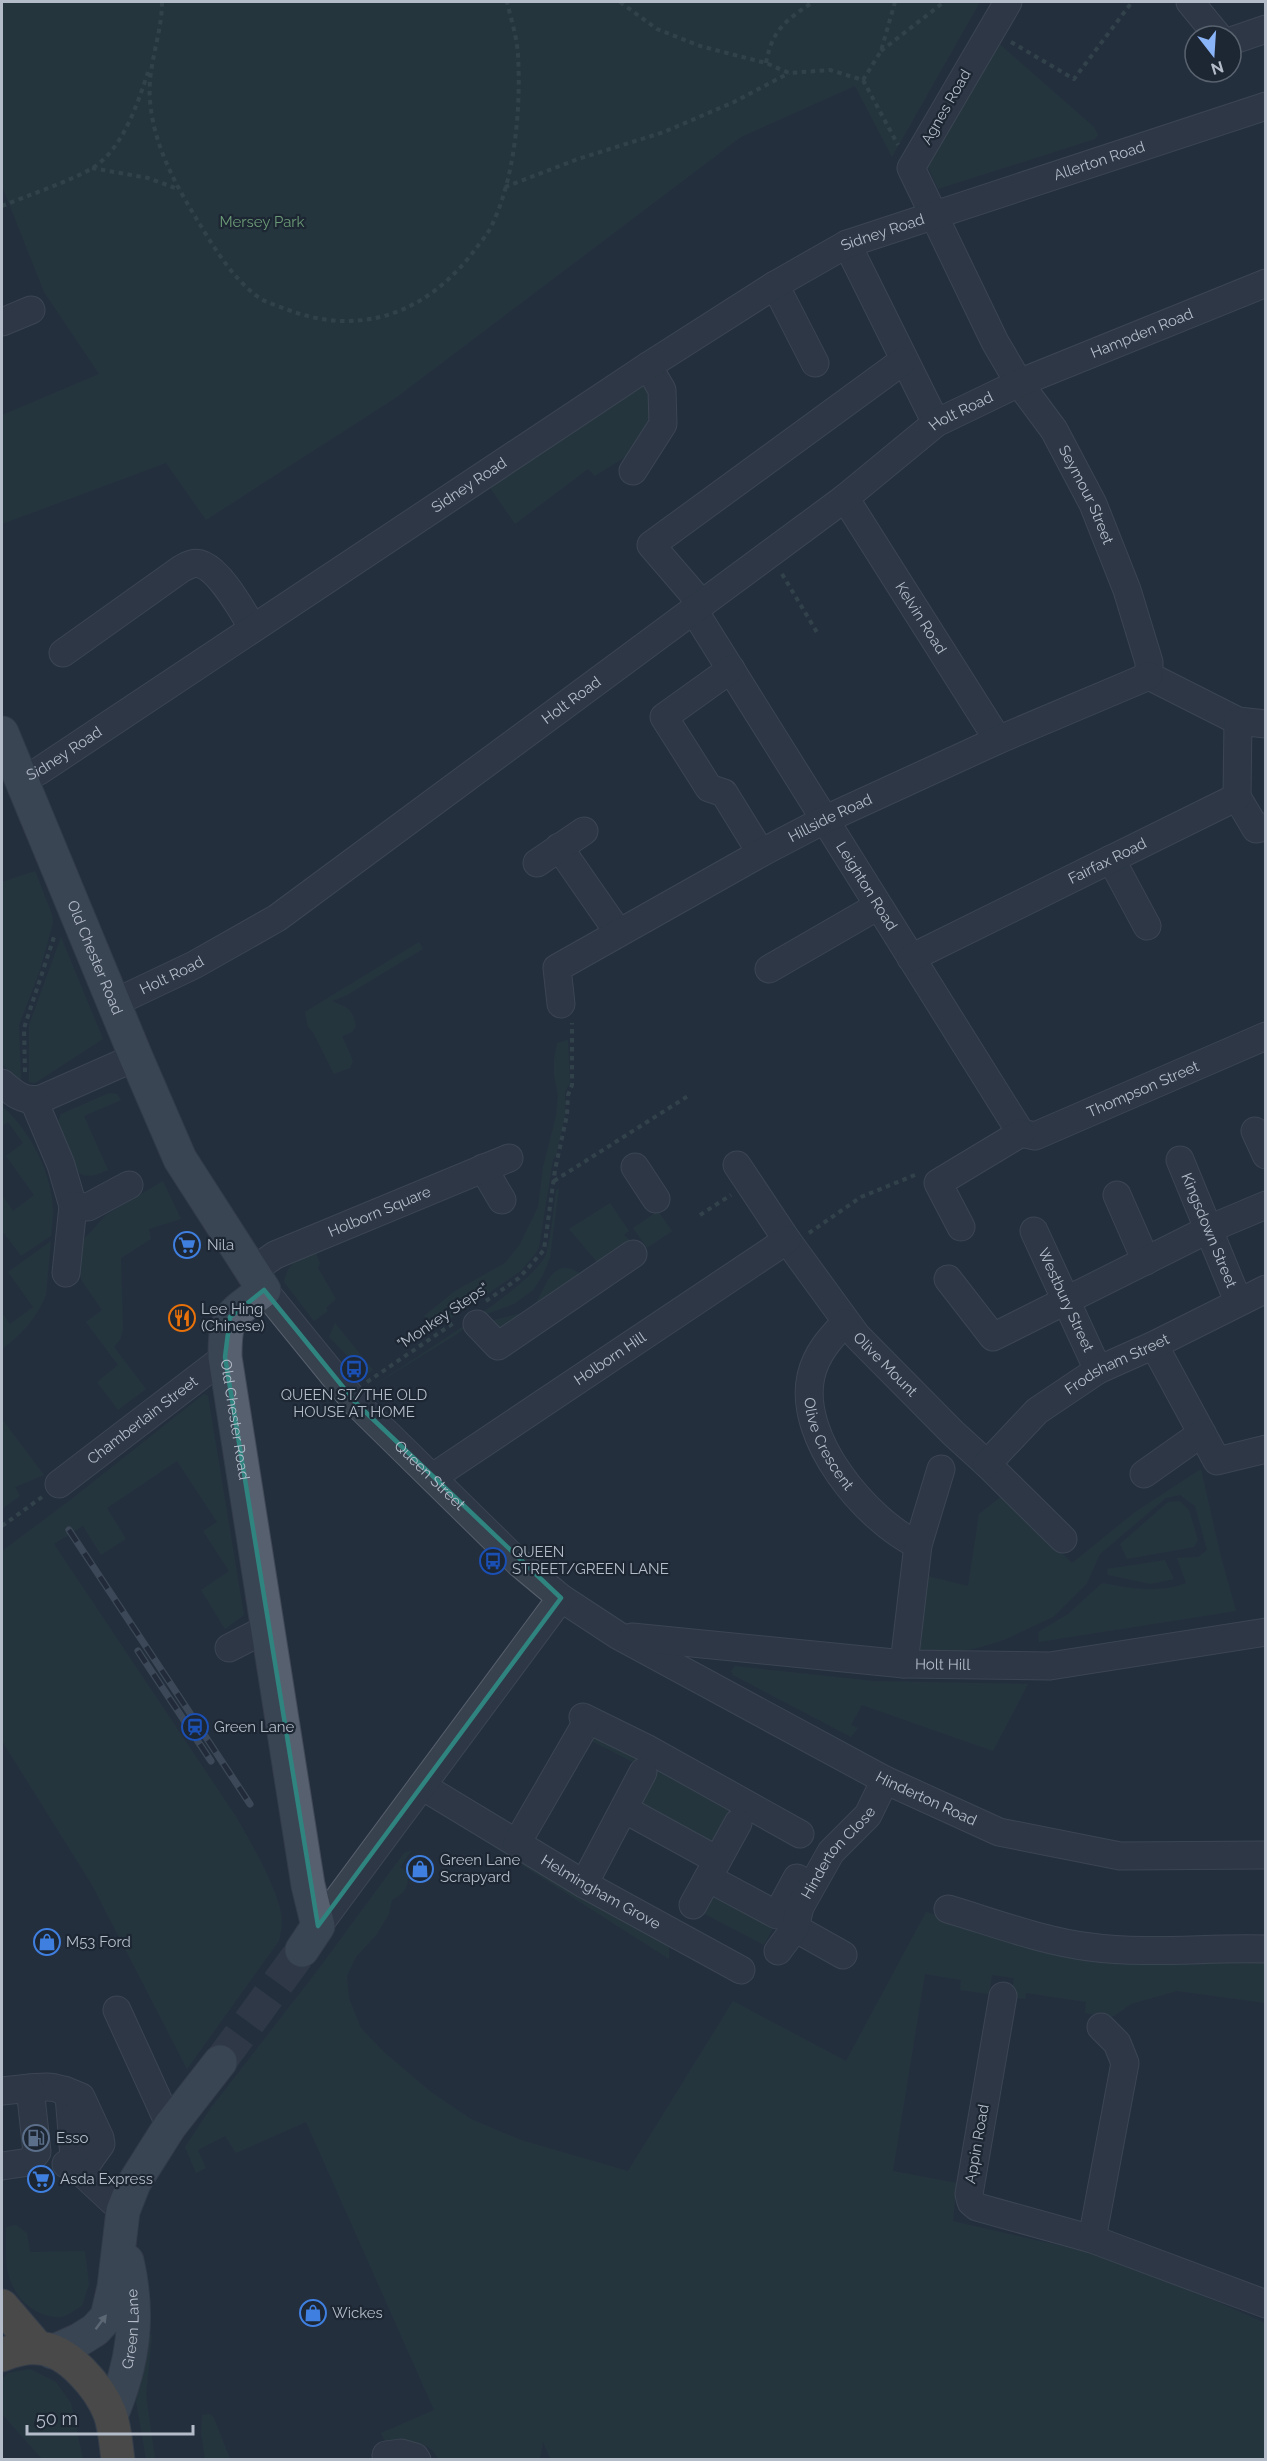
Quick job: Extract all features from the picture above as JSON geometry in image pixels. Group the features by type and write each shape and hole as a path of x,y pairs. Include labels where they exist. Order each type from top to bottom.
{"highway":[{"path":"2,2306 45,2350 71,2362 99,2392 111,2416 118,2460"},
{"path":"2,2355 45,2350"}],"main road":[{"name":"Old Chester Road","path":"2,733 180,1159 258,1281 230,1317 225,1330 225,1357 309,1885 310,1938"},
{"name":"Green Lane","path":"45,2350 79,2340 95,2330 107,2317 114,2288 122,2225 134,2183 170,2126 219,2062"},
{"name":"Green Lane","path":"111,2416 124,2385 134,2335 132,2284 122,2225"}],"street":[{"name":"Agnes Road","path":"911,168 1008,2"},
{"path":"1190,2 1208,24"},
{"path":"1243,37 1266,29"},
{"name":"Allerton Road","path":"932,215 1266,106"},
{"path":"911,168 932,215"},
{"name":"Sidney Road","path":"20,779 39,771 648,366 775,285 847,244 932,215"},
{"name":"Seymour Street","path":"932,215 994,342 1018,383 1054,430 1093,504 1127,590 1149,662 1149,676"},
{"path":"847,244 903,361 936,423"},
{"name":"Hampden Road","path":"1018,383 1266,283"},
{"path":"775,285 815,363"},
{"path":"2,322 31,309"},
{"name":"Leighton Road","path":"903,361 651,545 697,606 731,669 1021,1133"},
{"path":"633,471 663,424 662,390 648,366"},
{"name":"Holt Road","path":"114,1003 194,965 277,918 845,498 936,423 1018,383"},
{"name":"Kelvin Road","path":"845,498 998,740"},
{"path":"63,653 181,569 197,563 204,565 219,579 253,628"},
{"path":"731,669 664,717 709,788 724,793 761,853"},
{"path":"1149,676 1239,722 1266,724"},
{"name":"Hillside Road","path":"566,1010 557,968 618,932 824,820 998,740 1149,676"},
{"path":"1239,722 1237,797 1256,829 1266,827"},
{"name":"Fairfax Road","path":"911,958 1237,797"},
{"path":"537,863 584,831"},
{"path":"559,847 618,932"},
{"path":"1111,859 1147,926"},
{"path":"770,969 878,906"},
{"name":"Thompson Street","path":"1021,1133 1035,1136 1266,1036"},
{"path":"2,1083 16,1095 29,1100 48,1098 136,1057"},
{"path":"29,1100 61,1165 73,1206 66,1273"},
{"path":"1255,1131 1266,1155"},
{"path":"961,1227 938,1183 1021,1133"},
{"name":"Holborn Square","path":"258,1281 275,1255 509,1158"},
{"name":"Kingsdown Street","path":"1180,1160 1238,1301"},
{"path":"635,1167 656,1199"},
{"path":"483,1168 502,1200"},
{"name":"Olive Mount","path":"743,1174 845,1323 952,1433 1063,1539"},
{"path":"73,1206 88,1207 129,1185"},
{"path":"1116,1195 1146,1261"},
{"path":"948,1279 993,1337 1209,1229 1266,1205"},
{"name":"Westbury Street","path":"1034,1231 1098,1370"},
{"name":"Holborn Hill","path":"433,1477 789,1243"},
{"path":"474,1315 498,1346 633,1254"},
{"name":"Queen Street","path":"258,1281 349,1395 519,1563 561,1598 619,1636"},
{"name":"Frodsham Street","path":"987,1464 1037,1411 1098,1370 1154,1345 1266,1289"},
{"name":"Olive Crescent","path":"845,1323 828,1340 814,1365 808,1399 812,1419 819,1438 835,1464 864,1503 902,1538 918,1545"},
{"path":"1154,1345 1217,1461 1266,1449"},
{"name":"Chamberlain Street","path":"59,1484 76,1461 114,1428 225,1357"},
{"path":"1144,1474 1202,1433"},
{"path":"904,1664 918,1545 941,1470"},
{"path":"310,1938 561,1598"},
{"path":"229,1648 268,1628"},
{"name":"Holt Hill","path":"619,1636 904,1664 1050,1666 1266,1632"},
{"name":"Hinderton Road","path":"619,1636 885,1780 999,1832 1120,1856 1266,1855"},
{"path":"518,1844 585,1718 646,1748 801,1834"},
{"path":"584,1884 644,1772"},
{"name":"Hinderton Close","path":"778,1951 795,1928 800,1907 831,1852 868,1815 885,1780"},
{"name":"Helmingham Grove","path":"422,1786 584,1884 682,1950 741,1970"},
{"path":"624,1809 777,1915 802,1869"},
{"path":"682,1950 712,1869 738,1822"},
{"path":"948,1909 1042,1938 1091,1947 1135,1950 1266,1949"},
{"path":"795,1928 843,1955"},
{"name":"Appin Road","path":"1003,1996 969,2194 971,2202 977,2207 1092,2239 1266,2304"},
{"path":"117,2010 170,2126"},
{"path":"1092,2239 1125,2063 1117,2043 1101,2027"},
{"path":"2,2091 53,2086 63,2089 69,2096 78,2171"},
{"path":"2,2166 29,2162 37,2152 30,2088"},
{"path":"37,2152 78,2171 122,2225"},
{"path":"386,2456 401,2453 416,2457 417,2460"}],"path":[{"path":"162,2 151,65 150,100 158,142 178,189 208,239 239,280 262,299 304,316 329,321 374,319 402,309 438,290 466,261 490,229 505,188 515,139 518,53 507,2"},
{"path":"620,2 657,29 700,46 766,63 789,72 830,70 863,80 911,168"},
{"path":"766,63 769,45 775,32 813,2"},
{"path":"863,80 880,51 895,2"},
{"path":"880,51 944,2"},
{"path":"991,30 1074,79 1132,2"},
{"path":"2,206 92,168 114,146 134,114 151,65"},
{"path":"505,188 578,159 664,132 734,102 789,72"},
{"path":"92,168 148,178 178,189"},
{"path":"769,553 818,634"},
{"path":"29,1100 24,1028 68,894"},
{"path":"554,1182 567,1115 568,1095 572,1085 566,1010"},
{"path":"554,1182 688,1096"},
{"path":"700,1215 743,1174"},
{"path":"789,1243 870,1194 917,1174 938,1183"},
{"name":"\"Monkey Steps\"","path":"349,1395 474,1315 519,1278 544,1250 554,1182"},
{"path":"2,1526 59,1484"}],"highlighted area":[{"path":"264,1290 356,1403 561,1598 318,1926 225,1357 230,1317"}],"green space":[{"name":"Mersey Park","path":"2,2 980,2 892,157 855,86 741,137 397,397 206,520 166,463 2,524 2,415 99,374 44,292 2,186"},
{"path":"995,40 1094,127 1098,135 1095,139 938,189 926,163"},
{"path":"644,377 653,420 630,454 595,476 588,469 515,524 484,479"},
{"path":"35,871 52,914 53,923 39,973 19,1025 21,1080 2,1065 2,882"},
{"path":"61,937 103,1039 35,1083 29,1082 29,1025"},
{"path":"419,942 423,949 347,995 332,1001 348,1009 353,1015 356,1026 352,1032 342,1036 353,1061 350,1068 334,1074 313,1032 308,1027 305,1012"},
{"path":"568,1040 570,1083 565,1092 565,1115 557,1152 553,1160 539,1247 521,1271 434,1330 424,1316 455,1291 505,1263 520,1244 538,1207 543,1167 556,1116 558,1096 554,1060 557,1043"},
{"path":"109,1093 117,1094 121,1100 84,1116 108,1170 92,1176 81,1174 77,1172 56,1126 61,1114"},
{"path":"2,1106 20,1125 35,1148 46,1173 53,1203 51,1236 21,1256 4,1233 2,1235 2,1195 13,1211 34,1195 6,1156 23,1143 8,1122 2,1126"},
{"path":"163,1181 181,1219 149,1229 151,1239 121,1258 123,1330 120,1340 114,1347 146,1389 118,1410 97,1382 118,1365 86,1322 102,1310 82,1281 78,1269 83,1240 106,1215"},
{"path":"559,1188 550,1257 543,1275 533,1290 514,1304 481,1316 457,1334 376,1384 496,1303 537,1268 546,1254 556,1190"},
{"path":"610,1203 629,1231 624,1235 637,1246 498,1341 492,1321 518,1314 532,1307 548,1279 557,1270 566,1268 585,1274 602,1268 569,1229"},
{"path":"658,1211 672,1231 647,1248 633,1228"},
{"path":"51,1241 46,1295 28,1325 2,1349 2,1313 10,1324 33,1307 8,1272"},
{"path":"314,1248 320,1263 318,1268 336,1299 326,1308 328,1311 314,1321 284,1282 288,1270 298,1258"},
{"path":"335,1323 373,1370 366,1375 329,1337"},
{"path":"204,1394 208,1396 244,1615 225,1629 201,1590 229,1571 203,1531 217,1522 177,1461 107,1508 126,1539 101,1555 83,1526 54,1544 235,1815 264,1867 281,1911 282,1924 279,1941 187,2069 92,1885 2,1741 2,1551"},
{"path":"2,1419 44,1475 15,1487 20,1496 2,1509"},
{"path":"1201,1469 1236,1611 1039,1642 1038,1632 1068,1614 1102,1583 1155,1589 1186,1583 1177,1558 1198,1557 1207,1550 1195,1506 1180,1495 1166,1498 1100,1554 1087,1583 1053,1617 1004,1640 981,1647 951,1654 911,1652 923,1575 968,1586 979,1514 1003,1495 1072,1563 1135,1512"},
{"path":"1180,1501 1189,1510 1198,1540 1194,1547 1127,1559 1120,1544 1168,1502"},
{"path":"1165,1560 1174,1579 1151,1584 1108,1575 1107,1569"},
{"path":"735,1666 874,1681 1028,1684 993,1751 862,1705 851,1725 858,1728 851,1737 733,1675 731,1671"},
{"path":"588,1734 766,1818 761,1828 739,1817 716,1857 628,1809 648,1770 584,1737"},
{"path":"461,1826 561,1880 669,1945 669,1959"},
{"path":"412,1850 400,1867 408,1873 405,1890 392,1900 389,1914 377,1934 356,1957 347,1976 349,1998 361,2028 383,2051 431,2092 471,2119 521,2140 628,2171 733,2001 846,2061 926,1912 1052,1948 1265,1958 1265,2003 1177,1991 1131,2004 1107,2018 1085,2013 1086,2002 1026,1993 1025,1999 1011,1997 1014,1978 992,1975 989,1994 960,1990 961,1980 925,1974 893,2171 957,2183 953,2221 1092,2253 1218,2302 1265,2323 1265,2459 551,2460 543,2442 540,2459 438,2459 434,2452 422,2444 409,2442 386,2444 381,2433 434,2410 306,2122 236,2153 225,2136 198,2150 206,2168 196,2173 185,2147 210,2109 317,1971 404,1853"},
{"path":"709,1883 778,1919 764,1945 695,1909"},
{"path":"16,2225 27,2233 30,2252 85,2251 89,2284 82,2306 61,2317 43,2314 27,2305 15,2291 8,2273 6,2227"},
{"path":"147,2334 152,2335 146,2395 155,2459 146,2459 136,2401"},
{"path":"30,2369 56,2382 71,2403 83,2459 42,2459 2,2414 2,2379 8,2373"},
{"path":"210,2414 214,2418 230,2459 205,2459 201,2433 202,2415"}],"tunnel":[{"path":"220,2062 302,1950"}],"railway":[{"path":"69,1530 250,1804"},
{"path":"138,1651 211,1761"}],"place":[{"name":"Nila","path":"187,1245"},
{"name":"Lee Hing (Chinese)","path":"182,1318"},
{"name":"QUEEN ST/THE OLD HOUSE AT HOME","path":"354,1369"},
{"name":"QUEEN STREET/GREEN LANE","path":"493,1561"},
{"name":"Green Lane","path":"195,1727"},
{"name":"Green Lane Scrapyard","path":"420,1869"},
{"name":"M53 Ford","path":"47,1942"},
{"name":"Esso","path":"36,2138"},
{"name":"Asda Express","path":"41,2179"},
{"name":"Wickes","path":"313,2313"}]}
